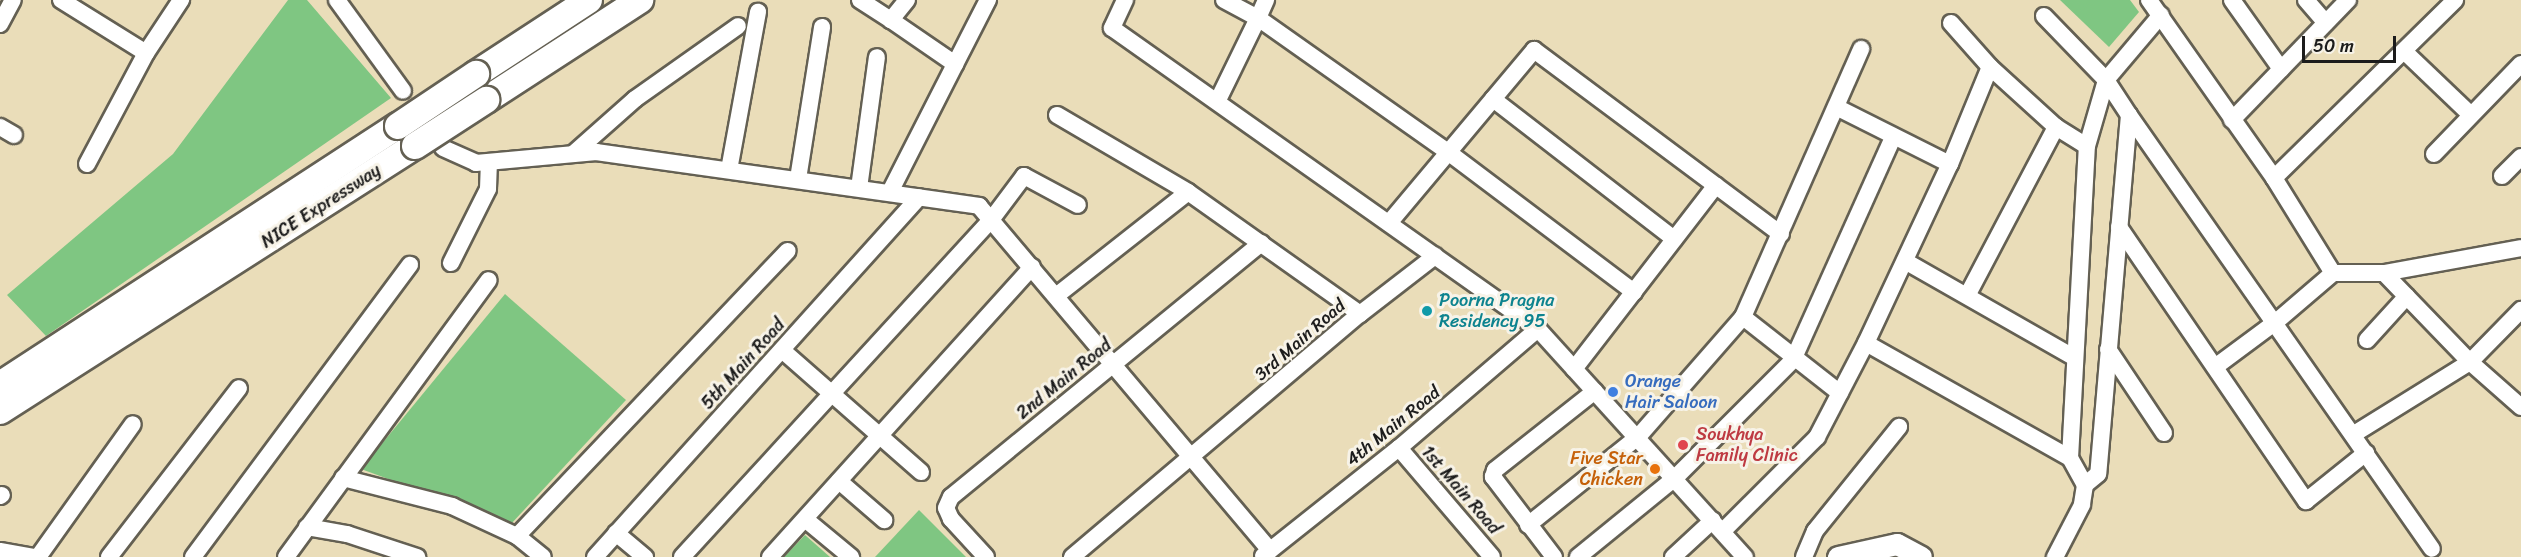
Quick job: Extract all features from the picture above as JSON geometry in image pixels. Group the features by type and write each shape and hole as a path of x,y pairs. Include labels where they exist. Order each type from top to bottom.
{"highway":[{"name":"NICE Expressway","path":"0,385 589,0"},
{"name":"NICE Expressway","path":"0,411 640,0"}],"main road":[{"path":"1838,557 1877,546 1898,544 1921,557"}],"street":[{"path":"0,24 13,0"},
{"path":"61,0 146,53"},
{"path":"87,164 146,53 181,0"},
{"path":"336,0 354,20"},
{"path":"343,0 354,20 403,91"},
{"path":"860,0 955,64"},
{"path":"891,20 907,0"},
{"path":"890,192 988,0"},
{"path":"1125,0 1112,28 1218,100 1538,329 1745,557"},
{"path":"1224,0 1258,18 1448,152 1634,292"},
{"path":"1218,100 1266,0"},
{"path":"2149,0 2274,178 2333,273"},
{"path":"2232,0 2281,69"},
{"path":"2306,0 2326,23"},
{"path":"2232,120 2348,0"},
{"path":"2274,178 2405,52 2455,0"},
{"path":"729,170 758,12"},
{"path":"2070,459 2073,357 2087,146 2106,80 2161,15"},
{"path":"2044,16 2106,80 2277,321 2432,549"},
{"path":"1951,24 1990,68 2056,127 2087,146"},
{"path":"573,154 634,99 738,26"},
{"path":"798,179 822,27"},
{"path":"1528,525 1638,437 1743,317 1838,108 1861,49"},
{"path":"1389,223 1534,50 1781,234"},
{"path":"2405,52 2471,116"},
{"path":"859,188 877,57"},
{"path":"2434,154 2521,64"},
{"path":"1673,557 1718,525 1816,437 1866,343 1905,261 1950,164 1990,68"},
{"path":"1493,99 1674,239"},
{"path":"1838,108 1950,164"},
{"path":"1057,115 1188,192 1360,314"},
{"path":"2085,485 2098,474 2129,115"},
{"path":"1968,294 2056,127"},
{"path":"1578,557 1675,478 1793,360 1893,136"},
{"path":"442,148 469,161 489,163 596,152 979,206 1192,456 1265,553"},
{"path":"2502,176 2521,157"},
{"path":"451,263 488,189 489,163"},
{"path":"682,557 834,394 991,220 1024,176 1078,206"},
{"path":"1574,369 1716,185"},
{"path":"1056,296 1188,192"},
{"name":"5th Main Road","path":"596,557 919,197"},
{"path":"2119,227 2306,501 2366,453"},
{"name":"2nd Main Road","path":"986,557 951,519 946,508 951,497 1261,243"},
{"path":"2215,367 2277,321 2333,273 2384,273 2521,248"},
{"path":"517,536 787,250"},
{"name":"3rd Main Road","path":"1072,557 1360,314 1435,256"},
{"path":"1905,261 1968,294 2073,357"},
{"path":"194,557 410,265"},
{"path":"770,557 1032,267"},
{"path":"2384,273 2470,362 2521,407"},
{"path":"286,557 489,280"},
{"path":"2367,340 2407,296"},
{"path":"2354,434 2470,362 2521,310"},
{"path":"1743,317 1793,360 1840,393"},
{"name":"4th Main Road","path":"1265,553 1399,448 1538,329"},
{"path":"1866,343 2070,459 2085,485 2082,505 2055,557"},
{"path":"2108,349 2164,433"},
{"path":"782,350 921,472"},
{"path":"109,557 238,388"},
{"path":"1554,557 1496,485 1495,470 1595,391"},
{"path":"38,557 133,424"},
{"path":"1804,557 1815,531 1899,427"},
{"name":"1st Main Road","path":"1399,448 1492,557"},
{"path":"343,478 452,506 517,536 543,557"},
{"path":"839,481 884,520"},
{"path":"805,519 851,557"},
{"path":"306,527 347,534 417,557"},
{"path":"616,533 645,557"},
{"path":"0,551 33,557"}],"green space":[{"path":"288,0 307,0 391,98 46,336 7,295 173,154"},
{"path":"2060,0 2130,0 2139,12 2109,47"},
{"path":"505,294 626,400 511,524 361,469"},
{"path":"919,510 966,557 875,557"},
{"path":"805,535 830,557 784,557"}],"place":[{"name":"Poorna Pragna Residency 95","path":"1427,311"},
{"name":"Orange Hair Saloon","path":"1613,392"},
{"name":"Soukhya Family Clinic","path":"1683,445"},
{"name":"Five Star Chicken","path":"1655,469"}]}
